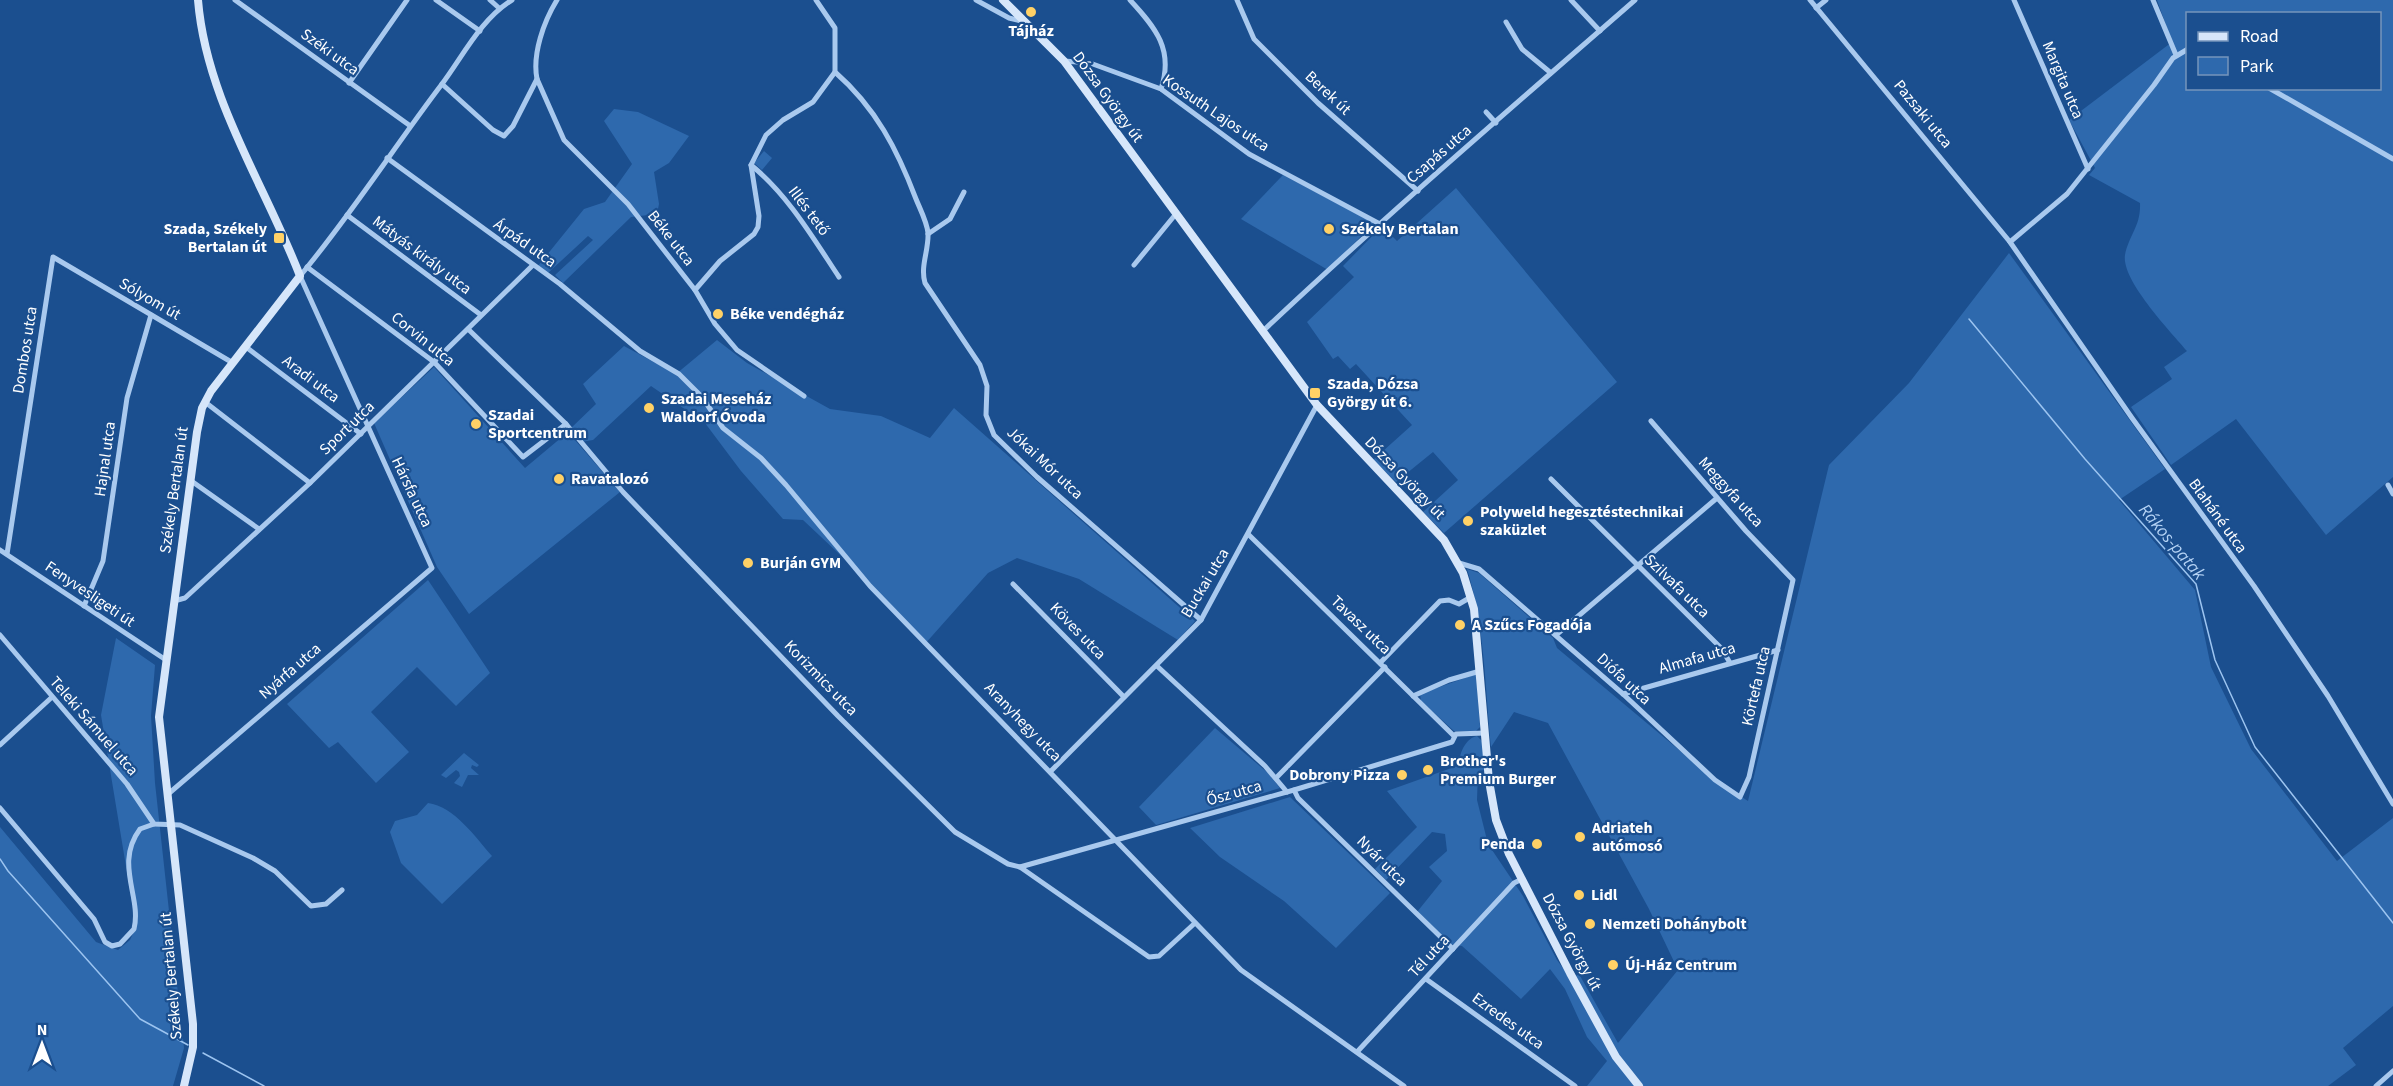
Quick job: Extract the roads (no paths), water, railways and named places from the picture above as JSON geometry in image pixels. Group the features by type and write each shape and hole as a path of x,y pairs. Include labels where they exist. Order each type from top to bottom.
{"main road":[{"path":"198,0 204,44 223,102 301,280"},
{"name":"Dózsa György út","path":"1003,0 1064,61 1175,215 1317,405 1435,530 1459,563 1471,597 1494,811 1522,879 1616,1057 1639,1086"},
{"name":"Székely Bertalan út","path":"184,1086 193,1047 193,1024 159,717 190,480 197,432 205,402 233,363 301,280"}],"street":[{"name":"Széki utca","path":"235,0 409,125"},
{"path":"349,83 407,0"},
{"path":"436,0 480,31"},
{"path":"490,0 499,8"},
{"name":"Székely Bertalan út","path":"301,280 307,267 347,215 409,125 480,31 499,8 512,0"},
{"name":"Béke utca","path":"557,0 549,16 536,60 537,79 564,140 628,204 695,290 714,324 737,350 804,396"},
{"path":"695,290 720,261 747,241 758,227 759,216 751,165 766,135 783,120 813,102 836,72 835,28 816,0"},
{"path":"976,0 1009,18 1026,22"},
{"path":"1130,0 1146,17 1167,59 1161,89"},
{"name":"Berek út","path":"1238,0 1254,39 1318,103 1418,191"},
{"path":"1571,0 1600,31"},
{"name":"Csapás utca","path":"1263,331 1378,223 1418,191 1635,0"},
{"name":"Pazsaki utca","path":"1810,0 2012,245"},
{"path":"1816,8 1826,0"},
{"name":"Margita utca","path":"2014,0 2088,169"},
{"path":"2153,0 2176,55"},
{"path":"1506,22 1522,49 1551,73"},
{"path":"2012,245 2067,194 2176,55 2186,49"},
{"name":"Kossuth Lajos utca","path":"1064,61 1090,63 1161,89 1249,154 1378,223"},
{"name":"Jókai Mór utca","path":"836,72 880,122 901,159 928,234 922,269 925,283 980,365 986,381 986,415 994,435 1037,477 1201,620"},
{"name":"Béke utca","path":"442,84 493,130 504,136 509,132 537,79"},
{"path":"2272,90 2393,159"},
{"path":"1486,112 1496,123"},
{"name":"Árpád utca","path":"387,158 533,265 645,354"},
{"name":"Illés tető","path":"751,165 765,177 801,221 839,278"},
{"path":"928,234 950,219 964,192"},
{"name":"Mátyás király utca","path":"347,215 481,315"},
{"path":"1134,266 1175,215"},
{"name":"Blaháné utca","path":"2012,245 2138,427 2254,586 2328,696 2393,804"},
{"name":"Sólyom út","path":"53,257 233,363"},
{"name":"Dombos utca","path":"7,554 53,257"},
{"name":"Sport utca","path":"174,601 185,598 310,483 533,265"},
{"name":"Corvin utca","path":"307,267 434,362 523,457 566,424"},
{"name":"Hársfa utca","path":"301,280 432,568"},
{"name":"Hajnal utca","path":"84,606 103,561 127,398 151,315"},
{"name":"Korizmics utca","path":"468,329 566,424 623,492 838,716 956,832 1008,864 1020,867 1149,957 1160,957 1196,923"},
{"name":"Aradi utca","path":"246,347 360,434"},
{"name":"Aranyhegy utca","path":"645,354 680,374 702,397 723,428 760,458 786,485 870,586 1051,771 1116,841 1256,982 1404,1086"},
{"path":"205,402 310,483"},
{"name":"Buckai utca","path":"1051,771 1201,620 1249,535 1317,405"},
{"name":"Meggyfa utca","path":"1651,421 1717,498 1793,579"},
{"name":"Szilvafa utca","path":"1551,479 1722,649 1730,663"},
{"path":"190,480 259,529"},
{"path":"2388,485 2393,494"},
{"path":"1556,635 1717,498"},
{"name":"Tavasz utca","path":"1249,535 1454,736"},
{"name":"Fenyvesligeti út","path":"0,550 166,660"},
{"name":"Diófa utca","path":"1459,563 1479,569 1623,694 1716,780 1740,797"},
{"name":"Nyárfa utca","path":"167,795 432,568"},
{"name":"Körtefa utca","path":"1740,797 1749,777 1793,579"},
{"name":"Köves utca","path":"1013,584 1124,697"},
{"path":"1276,778 1440,601 1449,600 1459,604 1471,597"},
{"name":"Teleki Sámuel utca","path":"0,635 51,698 127,784 154,824"},
{"name":"Almafa utca","path":"1623,694 1778,650"},
{"name":"Nyár utca","path":"1157,666 1291,791 1453,950"},
{"path":"1413,696 1449,680 1480,671"},
{"path":"0,745 51,698"},
{"name":"Ősz utca","path":"1020,867 1291,791 1452,742 1454,736 1485,733"},
{"path":"0,808 94,919 105,942 112,946 120,944 134,929 128,872 130,854 140,829 154,824 180,825 229,846 275,872 311,906 326,904 342,890"},
{"name":"Tél utca","path":"1357,1052 1514,884 1522,879"},
{"name":"Ezredes utca","path":"1426,979 1575,1086"},
{"path":"2376,1086 2393,1071"}],"waterway":[{"name":"Rákos-patak","path":"1969,319 2085,459 2196,584 2215,660 2255,747 2393,923"},
{"path":"0,859 8,871 140,1019 188,1045"},
{"path":"203,1053 264,1086"}],"place":[{"name":"Tájház","path":"1031,12"},
{"name":"Székely Bertalan","path":"1329,229"},
{"name":"Szada, Székely Bertalan út","path":"279,238"},
{"name":"Béke vendégház","path":"718,314"},
{"name":"Szada, Dózsa György út 6.","path":"1315,393"},
{"name":"Szadai Meseház Waldorf Óvoda","path":"649,408"},
{"name":"Szadai Sportcentrum","path":"476,424"},
{"name":"Ravatalozó","path":"559,479"},
{"name":"Polyweld hegesztéstechnikai szaküzlet","path":"1468,521"},
{"name":"Burján GYM","path":"748,563"},
{"name":"A Szűcs Fogadója","path":"1460,625"},
{"name":"Brother's Premium Burger","path":"1428,770"},
{"name":"Dobrony Pizza","path":"1402,775"},
{"name":"Adriateh autómosó","path":"1580,837"},
{"name":"Penda","path":"1537,844"},
{"name":"Lidl","path":"1579,895"},
{"name":"Nemzeti Dohánybolt","path":"1590,924"},
{"name":"Új-Ház Centrum","path":"1613,965"}]}
